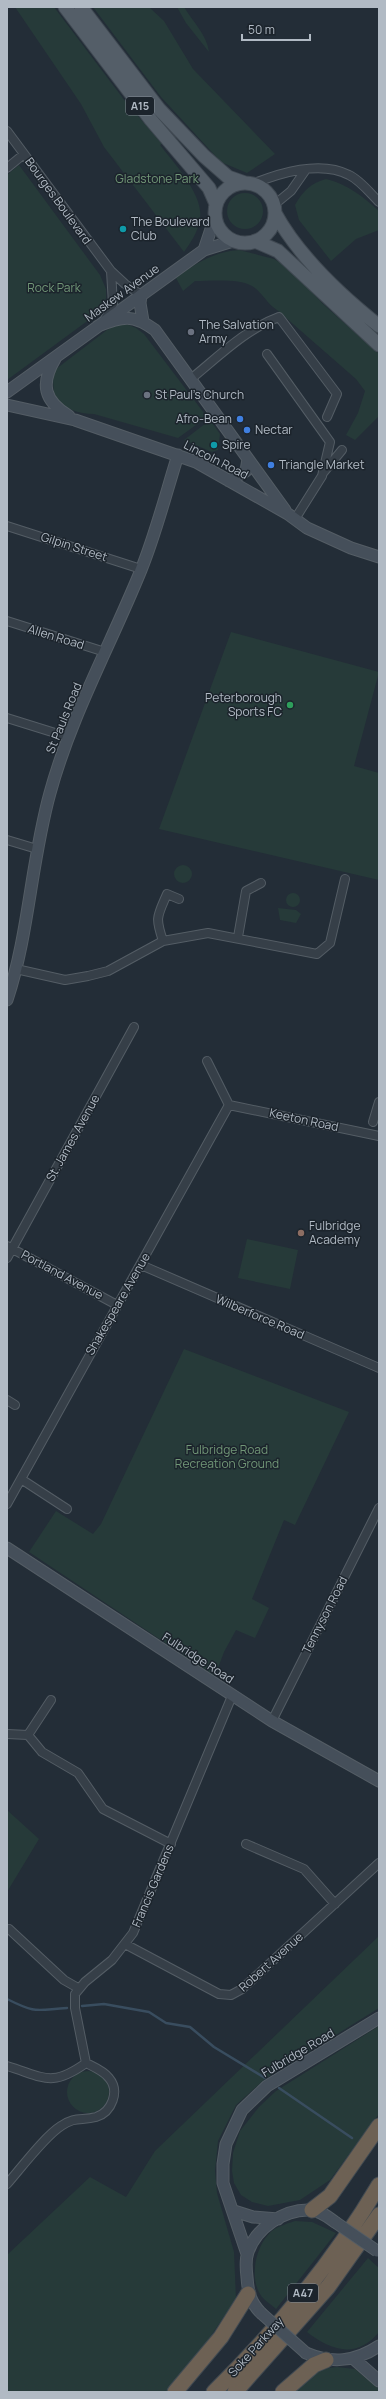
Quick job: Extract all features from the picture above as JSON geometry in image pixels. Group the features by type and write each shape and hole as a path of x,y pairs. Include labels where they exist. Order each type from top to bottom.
{"highway":[{"path":"312,2210 330,2196 379,2126"},
{"name":"Soke Parkway","path":"214,2392 250,2357 307,2288 362,2213 379,2185"},
{"name":"Soke Parkway","path":"235,2392 328,2287 379,2215"},
{"path":"175,2392 221,2337 248,2294"},
{"path":"282,2392 314,2365 326,2360"}],"main road":[{"name":"A15","path":"65,7 152,120 209,188 215,210"},
{"name":"A15","path":"81,7 159,109 199,152 228,177 249,183"},
{"path":"274,209 268,232 255,241 247,243 233,241 223,233 215,210 227,189 249,183 266,191 274,209 295,244 316,268 379,326"},
{"path":"255,241 278,251 379,345"}],"street":[{"name":"Bourges Boulevard","path":"7,131 111,270 125,284 142,295"},
{"path":"7,168 24,154"},
{"path":"249,183 283,172 305,171 321,168 349,175 379,202"},
{"path":"274,209 291,191 305,171"},
{"path":"204,250 215,210"},
{"name":"Maskew Avenue","path":"7,392 204,250 233,241"},
{"path":"98,326 110,313 114,304 111,270"},
{"path":"142,295 140,303 143,321"},
{"path":"192,378 267,322 279,317 337,394 327,417"},
{"path":"98,326 124,318 143,321 155,330 192,378 248,458 292,516 342,450"},
{"path":"268,354 330,442 322,476"},
{"name":"Maskew Avenue","path":"56,357 46,377 46,391 51,403 75,420"},
{"name":"Lincoln Road","path":"7,405 75,420 196,462 292,516 307,528 351,548 379,557"},
{"name":"St Pauls Road","path":"7,1000 16,969 37,849 50,793 68,737 142,569 178,455"},
{"path":"229,480 246,471 248,458"},
{"name":"Gilpin Street","path":"7,526 142,569"},
{"name":"Allen Road","path":"7,622 105,652"},
{"path":"7,718 68,737"},
{"path":"7,840 37,849"},
{"path":"16,969 65,980 88,976 108,971 163,941 208,933 238,937 317,954 330,943 345,879"},
{"path":"238,937 246,891 261,883"},
{"path":"163,941 156,921 167,894 179,899"},
{"name":"St. James Avenue","path":"7,1258 10,1248 134,1027"},
{"path":"207,1061 229,1105"},
{"path":"373,1122 379,1102"},
{"name":"Keeton Road","path":"229,1105 379,1136"},
{"name":"Shakespeare Avenue","path":"7,1504 116,1305 141,1265 229,1105"},
{"name":"Portland Avenue","path":"10,1248 116,1305"},
{"name":"Wilberforce Road","path":"141,1265 379,1368"},
{"path":"7,1400 15,1405"},
{"path":"21,1479 67,1509"},
{"name":"Tennyson Road","path":"272,1721 379,1508"},
{"name":"Fulbridge Road","path":"7,1548 232,1696 272,1721 379,1781"},
{"name":"Francis Gardens","path":"78,1988 112,1960 133,1933 232,1696"},
{"path":"28,1735 51,1700"},
{"path":"7,1734 28,1735 42,1752 78,1773 103,1809 171,1844"},
{"path":"246,1844 304,1869 335,1904"},
{"name":"Robert Avenue","path":"125,1944 219,1994 231,1995 242,1989 379,1863"},
{"path":"7,2184 60,2126 73,2118 96,2117 109,2108 115,2093 113,2084 102,2072 86,2063 74,2008 75,1994 78,1988 64,1980 9,1929"},
{"name":"Fulbridge Road","path":"247,2254 234,2211 223,2183 223,2164 226,2144 242,2110 267,2086 379,2018"},
{"path":"7,2066 49,2079 63,2078 86,2063"},
{"path":"378,2252 336,2222 312,2210 278,2219 264,2227 254,2239 247,2254 248,2294 252,2302 306,2353 326,2360 339,2362 354,2359 379,2346"},
{"path":"234,2211 253,2217 278,2219"},
{"path":"354,2359 379,2381"}],"green space":[{"name":"Gladstone Park","path":"15,7 54,7 125,101 162,144 160,145 187,180 197,200 200,210 200,219 196,233 184,252 104,147 81,104"},
{"path":"93,7 149,7 164,21 193,69 275,154 247,173 221,162 161,97"},
{"path":"177,7 184,7 203,34 209,52 186,23"},
{"name":"Rock Park","path":"19,165 100,275 106,289 106,298 101,311 7,380 7,175"},
{"path":"326,179 348,188 361,196 379,211 379,230 356,239 331,261 299,220 295,205 308,188"},
{"path":"249,193 258,198 262,204 262,218 258,224 249,229 241,229 232,224 228,218 227,207 232,198 238,194"},
{"path":"239,250 274,259 289,268 323,304 379,354 379,416 355,440 346,435 358,413 365,391 356,379 273,307 259,291 246,283 216,280 195,281 183,291 176,278 206,259 221,253"},
{"path":"121,322 136,328 144,334 207,417 178,438 94,414 77,412 67,408 54,397 53,377 56,369 107,330"},
{"path":"210,420 220,434 218,450 212,452 184,440"},
{"path":"231,632 379,672 354,766 379,773 379,880 159,829"},
{"path":"183,865 189,868 192,874 189,880 183,883 177,880 174,874 177,868"},
{"path":"293,893 298,895 300,900 298,905 293,907 288,905 286,900 288,895"},
{"path":"278,908 296,910 301,914 296,923 280,920"},
{"path":"247,1239 298,1250 290,1289 238,1278"},
{"name":"Fulbridge Road Recreation Ground","path":"184,1349 349,1412 295,1525 284,1520 252,1599 269,1608 255,1638 236,1630 224,1652 215,1676 29,1552 56,1511 93,1534 101,1524"},
{"path":"7,1810 39,1839 7,1892"},
{"path":"379,1936 379,2008 265,2079 236,2105 218,2141 215,2171 217,2193 234,2252 236,2299 206,2343 166,2392 7,2392 7,2255 90,2177 126,2197 155,2151"},
{"path":"379,2026 379,2114 330,2180 300,2200 268,2206 252,2202 241,2195 234,2183 232,2171 233,2153 240,2131 259,2107 276,2091"},
{"path":"88,2071 103,2077 109,2092 103,2107 88,2113 73,2107 67,2092 73,2077"},
{"path":"295,2221 312,2222 336,2233 276,2309 260,2294 255,2280 255,2264 260,2248 271,2232 280,2226"},
{"path":"368,2258 379,2268 379,2332 371,2341 353,2349 335,2347 316,2339 307,2332"},
{"path":"337,2367 355,2369 379,2389 379,2392 295,2392 321,2369"}],"waterway":[{"path":"7,1999 36,2010 67,2008"},
{"path":"82,2006 104,2004 149,2012 166,2023 190,2027 214,2047 265,2078"},
{"path":"279,2088 352,2138"}],"place":[{"name":"The Boulevard Club","path":"123,229"},
{"name":"The Salvation Army","path":"191,332"},
{"name":"St Paul's Church","path":"147,395"},
{"name":"Afro-Bean","path":"240,419"},
{"name":"Nectar","path":"247,430"},
{"name":"Spire","path":"214,445"},
{"name":"Triangle Market","path":"271,465"},
{"name":"Peterborough Sports FC","path":"290,705"},
{"name":"Fulbridge Academy","path":"301,1233"}]}
